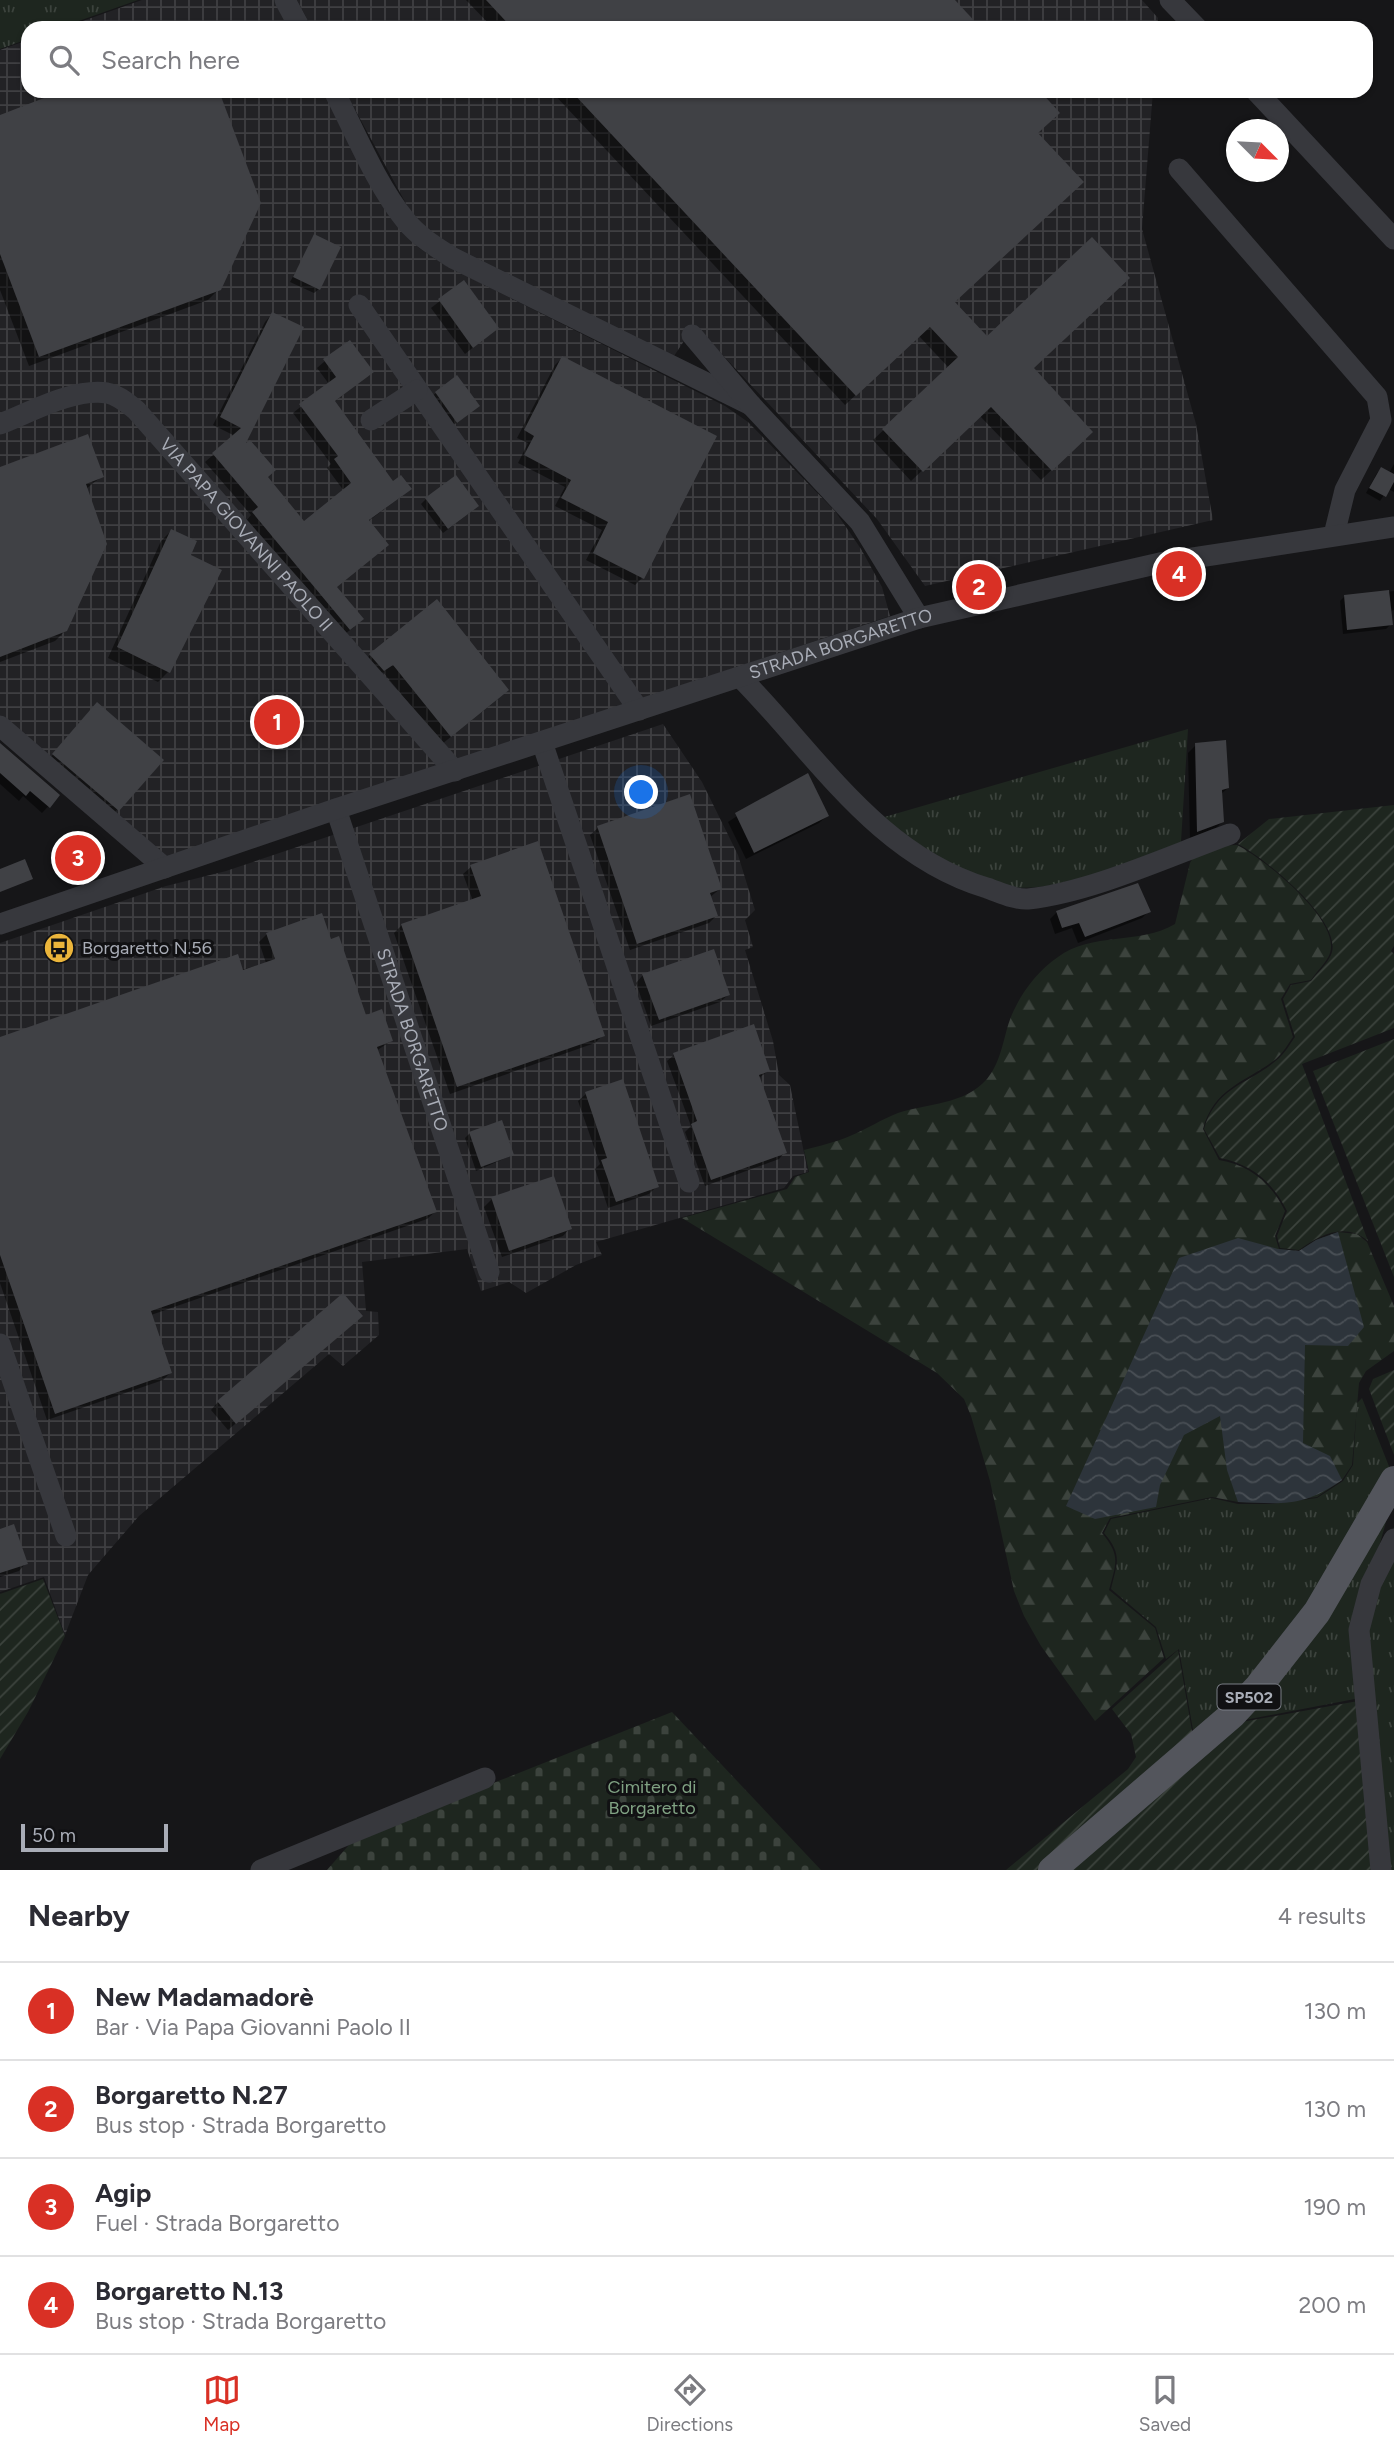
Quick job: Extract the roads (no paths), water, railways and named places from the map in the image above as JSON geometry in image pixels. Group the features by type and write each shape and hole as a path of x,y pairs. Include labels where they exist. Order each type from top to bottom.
{"main road":[{"name":"SP502","path":"1052,1870 1232,1715 1259,1686 1317,1612 1394,1480"}],"street":[{"path":"285,0 296,21"},
{"path":"1170,0 1190,21"},
{"path":"338,98 386,189 405,220 423,239 463,263 751,405"},
{"path":"1263,98 1394,239"},
{"path":"1179,169 1377,397 1381,420 1345,489 1334,535"},
{"path":"359,305 639,710"},
{"path":"692,335 751,405 860,522 919,618"},
{"path":"371,421 417,390"},
{"name":"VIA PAPA GIOVANNI PAOLO II","path":"0,424 75,396 92,393 119,397 136,410 455,771"},
{"name":"STRADA BORGARETTO","path":"0,924 336,809 919,618 1160,563 1394,527"},
{"name":"STRADA BORGARETTO","path":"740,677 875,825 917,858 967,882 1024,899 1065,892 1230,834"},
{"path":"0,726 165,868"},
{"path":"542,742 689,1182"},
{"name":"STRADA BORGARETTO","path":"336,809 489,1272"},
{"path":"0,1345 66,1536"},
{"path":"1381,1870 1359,1630 1371,1584 1394,1539"},
{"path":"261,1870 485,1778"}],"water":[{"path":"1338,1232 1364,1327 1348,1346 1305,1345 1303,1443 1330,1456 1342,1480 1316,1495 1293,1502 1238,1502 1227,1470 1220,1416 1184,1435 1160,1485 1156,1507 1095,1519 1066,1506 1179,1258 1238,1238 1278,1249 1299,1251 1316,1240"}],"place":[{"name":"Borgaretto N.13","path":"1179,574"},
{"name":"Borgaretto N.27","path":"979,587"},
{"name":"New Madamadorè","path":"277,722"},
{"name":"Agip","path":"78,858"},
{"name":"Borgaretto N.56","path":"59,948"}],"park label":[{"name":"Cimitero di Borgaretto","path":"652,1797"}]}
